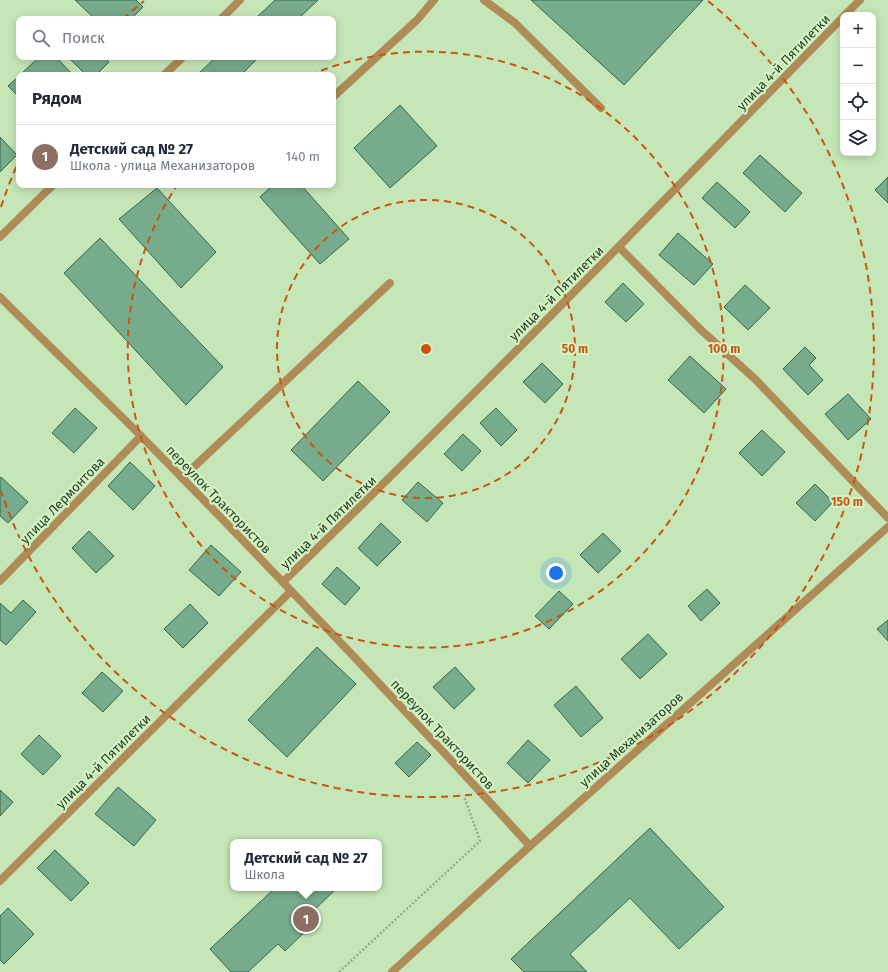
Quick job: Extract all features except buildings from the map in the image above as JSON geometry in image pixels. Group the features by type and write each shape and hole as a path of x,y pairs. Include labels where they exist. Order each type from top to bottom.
{"street":[{"path":"224,16 240,0"},
{"path":"336,94 417,20 434,0"},
{"path":"484,0 515,23 600,108"},
{"name":"улица 4-й Пятилетки","path":"848,12 860,0"},
{"name":"улица 4-й Пятилетки","path":"283,582 391,477 619,247 840,20"},
{"path":"167,72 180,60"},
{"path":"0,237 50,188"},
{"path":"619,247 700,329 756,380 888,518"},
{"path":"182,478 390,284"},
{"name":"переулок Трактористов","path":"0,297 141,436 283,582 450,758 530,846"},
{"name":"улица Лермонтова","path":"0,581 141,436"},
{"name":"улица Механизаторов","path":"392,972 530,846 888,527"},
{"name":"улица 4-й Пятилетки","path":"0,881 291,591"}],"path":[{"path":"339,972 480,840 464,796"}],"place":[{"name":"Детский сад № 27","path":"306,919"}]}
